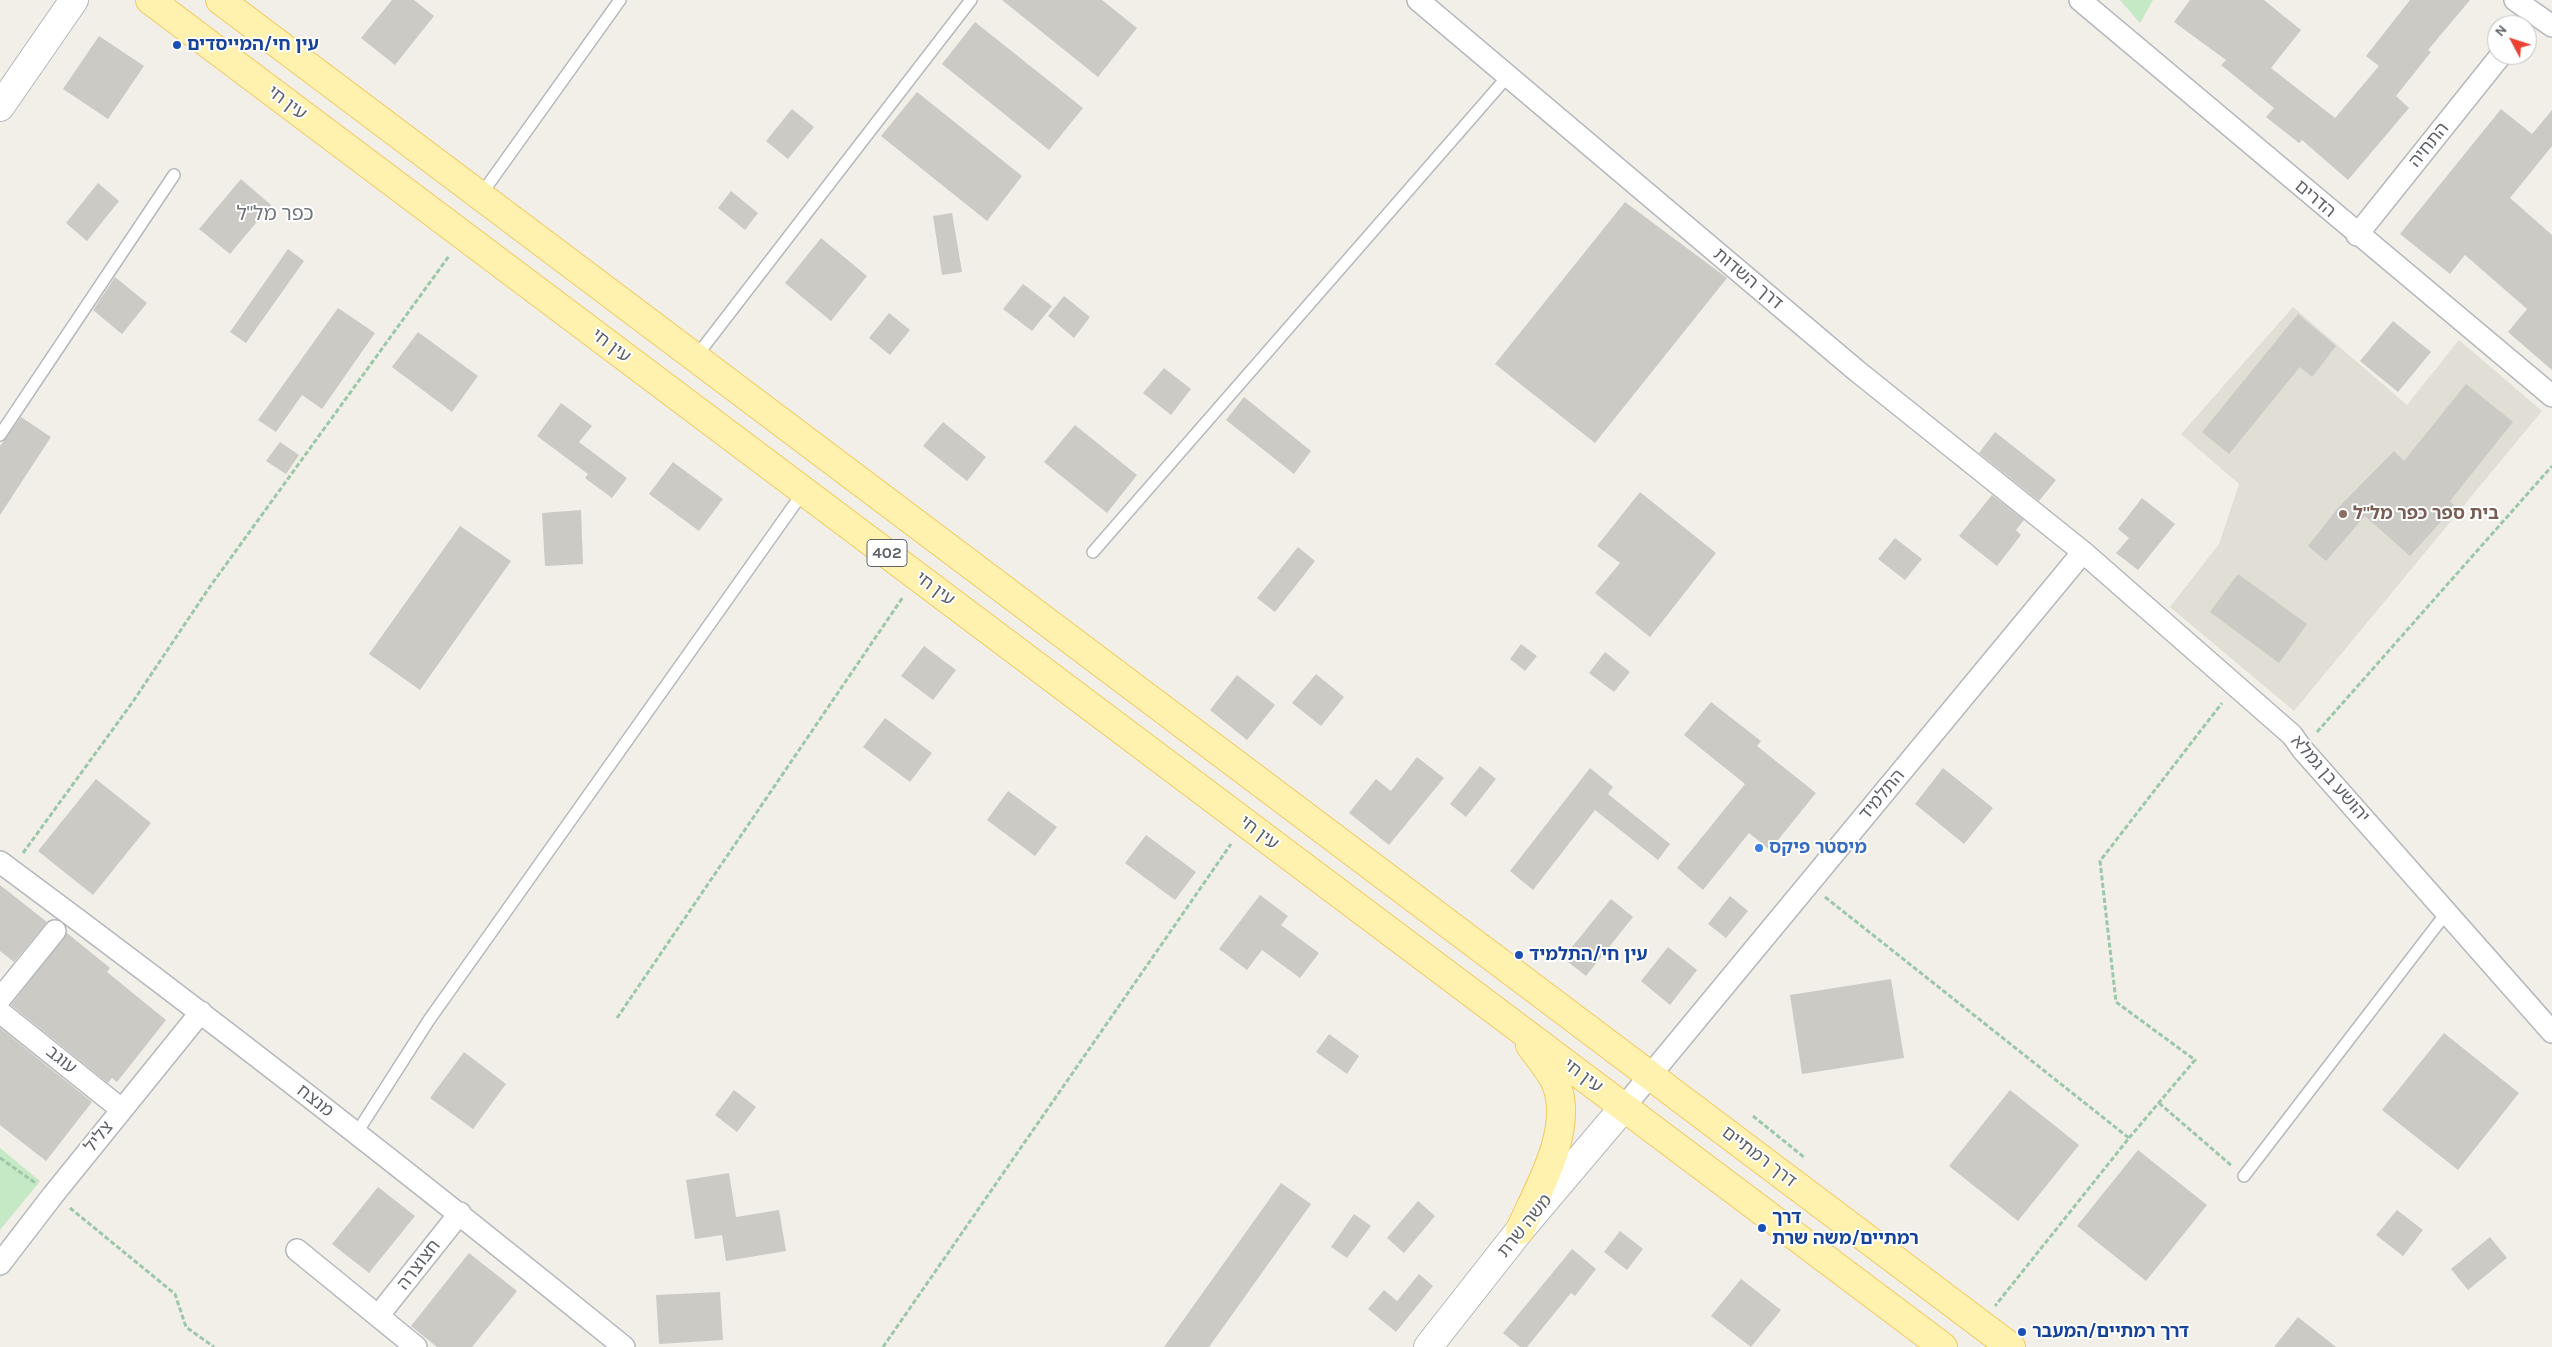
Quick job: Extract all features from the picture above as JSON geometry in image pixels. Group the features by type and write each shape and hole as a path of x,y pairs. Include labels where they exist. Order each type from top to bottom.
{"main road":[{"name":"עין חי","path":"150,0 1624,1107"},
{"name":"402","path":"220,0 1650,1075"},
{"path":"1518,1027 1557,1086 1562,1126 1548,1166 1520,1230"},
{"name":"דרך רמתיים","path":"1650,1075 2011,1347"},
{"name":"402","path":"1624,1107 1943,1347"}],"street":[{"path":"0,107 74,0"},
{"name":"דרך השדות","path":"1418,0 1857,372 2083,552"},
{"name":"הדרים","path":"2080,0 2552,396"},
{"path":"2515,0 2552,26"},
{"name":"התחיה","path":"2358,235 2493,65"},
{"name":"יהושע בן גמלא","path":"2083,552 2292,735 2302,749 2552,1032"},
{"name":"התלמיד","path":"1624,1107 2083,552"},
{"name":"מנצח","path":"5,866 201,1012 460,1213 624,1347"},
{"path":"0,1000 55,931"},
{"name":"עוגב","path":"0,1012 121,1109"},
{"name":"צליל","path":"0,1264 121,1109 201,1012"},
{"name":"משה שרת","path":"1428,1347 1520,1230 1624,1107"},
{"name":"חצוצרה","path":"378,1316 460,1213"},
{"path":"297,1250 416,1347"}],"lane":[{"path":"480,196 620,0"},
{"path":"695,358 971,0"},
{"path":"1094,552 1508,76"},
{"path":"0,435 174,175"},
{"path":"356,1134 429,1020 804,491"},
{"path":"2244,1176 2447,912"}],"path":[{"path":"5,866 463,235"},
{"path":"2302,749 2552,466"},
{"path":"617,1018 918,576"},
{"path":"1980,1324 2129,1138 2195,1060 2116,1002 2100,862 2236,686"},
{"path":"883,1347 1246,823"},
{"path":"1808,884 2129,1138"},
{"path":"2159,1103 2244,1176"},
{"path":"0,1158 53,1195 175,1294 186,1327 214,1347"}],"shaded area":[{"name":"בית ספר כפר מל\"ל","path":"2293,307 2407,405 2459,340 2542,411 2294,711 2170,607 2219,544 2239,484 2181,434"}],"green space":[{"path":"2120,0 2153,0 2140,23"},
{"path":"0,1148 40,1181 0,1230"}],"building":[{"path":"392,0 414,0 434,16 395,65 361,38"},
{"path":"1002,0 1102,0 1137,28 1098,77"},
{"path":"2190,0 2264,0 2301,30 2271,68 2335,118 2379,66 2366,56 2410,0 2470,0 2428,50 2431,52 2396,96 2409,108 2348,180 2302,140 2299,143 2266,117 2274,108 2221,65 2226,60 2174,22"},
{"path":"975,22 1083,108 1049,150 942,64"},
{"path":"99,36 144,66 108,119 63,89"},
{"path":"917,92 1022,176 987,221 881,136"},
{"path":"792,109 814,127 788,159 766,141"},
{"path":"2501,109 2532,134 2552,110 2552,146 2510,198 2552,235 2552,370 2508,332 2527,309 2465,255 2450,274 2400,234"},
{"path":"241,179 271,205 230,254 199,229"},
{"path":"98,183 119,201 87,241 66,223"},
{"path":"731,191 758,213 745,230 718,208"},
{"path":"1625,202 1727,278 1595,443 1495,364"},
{"path":"952,213 962,272 942,275 933,216"},
{"path":"821,238 867,276 831,321 785,283"},
{"path":"288,249 304,261 246,343 230,332"},
{"path":"115,277 147,303 122,334 93,310"},
{"path":"1023,284 1052,306 1032,331 1003,309"},
{"path":"1064,296 1090,317 1074,338 1048,316"},
{"path":"338,308 375,333 322,409 302,395 276,432 258,420"},
{"path":"889,313 910,330 890,355 869,338"},
{"path":"2298,314 2336,346 2312,377 2300,367 2229,454 2202,432"},
{"path":"2393,321 2431,352 2398,392 2360,361"},
{"path":"418,332 478,376 452,412 392,367"},
{"path":"1164,368 1191,389 1171,415 1143,393"},
{"path":"2466,384 2513,422 2450,501 2455,506 2410,556 2365,516 2326,561 2308,546 2338,508 2394,451 2404,461"},
{"path":"1244,397 1311,451 1294,474 1226,420"},
{"path":"561,403 592,426 579,442 627,478 612,498 585,478 588,474 537,436"},
{"path":"21,417 51,437 0,515 0,446"},
{"path":"943,422 986,457 967,481 923,446"},
{"path":"1075,425 1137,475 1107,513 1044,462"},
{"path":"1995,432 2056,480 2039,501 1979,453"},
{"path":"280,442 299,455 286,474 266,461"},
{"path":"673,462 723,499 699,531 649,494"},
{"path":"1640,492 1716,553 1650,637 1595,593 1620,563 1597,546"},
{"path":"1992,495 2024,520 2016,530 2021,535 1997,566 1959,536"},
{"path":"2142,498 2175,524 2138,570 2116,553 2129,538 2118,529"},
{"path":"581,510 583,564 545,566 542,513"},
{"path":"460,526 511,561 420,690 369,654"},
{"path":"1895,538 1922,559 1905,580 1878,559"},
{"path":"1298,547 1315,561 1275,612 1257,598"},
{"path":"2238,574 2307,624 2279,663 2210,612"},
{"path":"1521,644 1537,656 1525,671 1510,659"},
{"path":"924,646 956,670 933,700 901,676"},
{"path":"1605,652 1630,672 1614,692 1589,673"},
{"path":"1316,674 1344,697 1321,726 1292,703"},
{"path":"1237,675 1275,705 1247,740 1210,710"},
{"path":"1711,702 1761,741 1757,746 1816,793 1770,850 1749,833 1703,890 1677,868 1745,784 1684,735"},
{"path":"885,718 932,753 910,782 863,747"},
{"path":"1417,757 1444,778 1389,845 1349,813 1376,779 1391,791"},
{"path":"1480,766 1496,779 1466,817 1450,804"},
{"path":"1590,768 1613,787 1608,794 1670,844 1658,860 1595,810 1533,890 1510,871"},
{"path":"1943,768 1993,808 1964,844 1915,804"},
{"path":"96,779 151,823 93,895 38,851"},
{"path":"1008,791 1057,827 1035,856 987,820"},
{"path":"1146,835 1196,872 1175,900 1125,863"},
{"path":"0,885 47,922 14,962 0,951"},
{"path":"1260,895 1288,916 1281,925 1319,953 1300,978 1262,950 1247,970 1219,949"},
{"path":"1730,896 1748,911 1726,938 1708,924"},
{"path":"1611,899 1633,917 1586,976 1563,958"},
{"path":"67,933 110,968 107,972 166,1020 117,1082 112,1078 108,1083 11,1005"},
{"path":"1668,947 1697,970 1670,1005 1641,981"},
{"path":"1891,979 1904,1058 1802,1074 1790,995"},
{"path":"0,1028 92,1102 46,1161 0,1125"},
{"path":"2444,1033 2519,1093 2458,1170 2382,1110"},
{"path":"1329,1034 1359,1056 1347,1074 1316,1052"},
{"path":"464,1052 506,1084 473,1129 430,1098"},
{"path":"734,1090 756,1107 737,1132 715,1115"},
{"path":"2010,1090 2079,1145 2018,1221 1949,1166"},
{"path":"2138,1150 2207,1205 2146,1281 2077,1226"},
{"path":"729,1173 736,1217 779,1210 786,1251 726,1261 722,1235 695,1239 686,1180"},
{"path":"1281,1183 1311,1204 1209,1347 1164,1347"},
{"path":"378,1187 415,1216 369,1273 332,1244"},
{"path":"1418,1201 1435,1216 1404,1253 1387,1238"},
{"path":"2397,1210 2423,1230 2403,1256 2376,1235"},
{"path":"1354,1214 1371,1226 1347,1258 1331,1247"},
{"path":"1620,1231 1643,1249 1627,1270 1604,1252"},
{"path":"2490,1237 2507,1258 2468,1290 2451,1269"},
{"path":"1572,1249 1596,1269 1575,1296 1571,1293 1527,1347 1520,1347 1503,1333"},
{"path":"469,1253 517,1291 472,1347 437,1347 411,1326"},
{"path":"1419,1274 1433,1286 1396,1332 1368,1309 1384,1290 1397,1301"},
{"path":"1741,1279 1781,1310 1751,1347 1711,1316"},
{"path":"720,1292 723,1340 659,1344 656,1295"},
{"path":"2298,1317 2336,1347 2274,1347"}],"place":[{"name":"עין חי/המייסדים","path":"177,45"},
{"name":"בית ספר כפר מל\"ל","path":"2343,514"},
{"name":"מיסטר פיקס","path":"1759,848"},
{"name":"עין חי/התלמיד","path":"1519,955"},
{"name":"דרך רמתיים/משה שרת","path":"1762,1228"},
{"name":"דרך רמתיים/המעבר","path":"2022,1332"}],"district":[{"name":"כפר מל\"ל","path":"275,214"}]}
